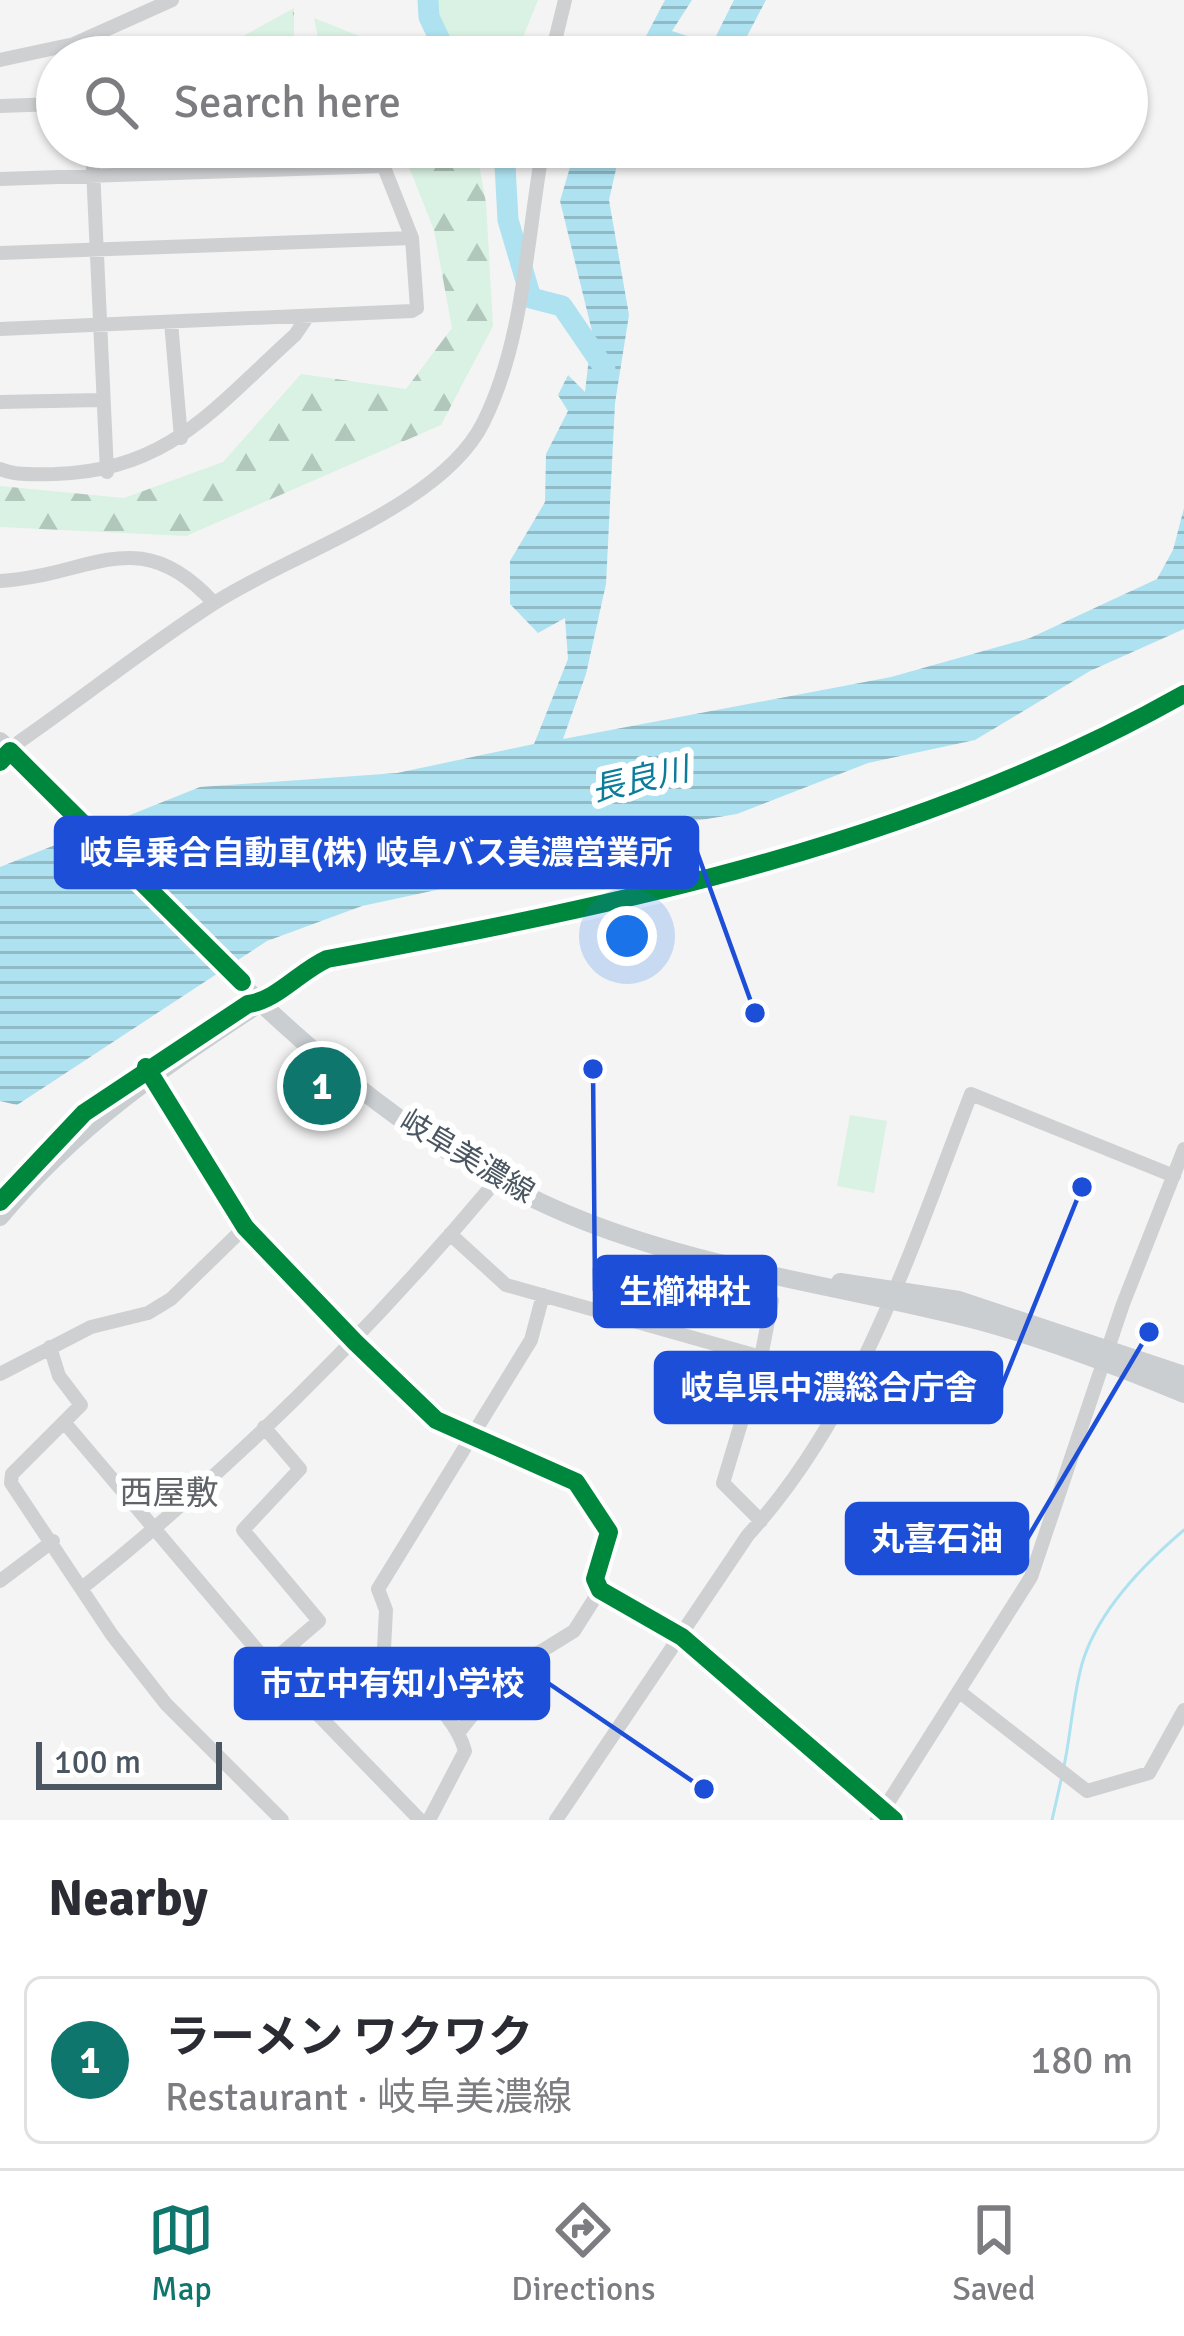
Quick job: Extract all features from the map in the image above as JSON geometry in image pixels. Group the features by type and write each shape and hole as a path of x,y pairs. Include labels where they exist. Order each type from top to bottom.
{"main road":[{"name":"岐阜美濃線","path":"3,752 28,767 262,1002 403,1122 496,1181 583,1221 682,1256 781,1279 959,1300 1106,1353 1184,1375"},
{"path":"0,1217 54,1155 150,1070 262,1002"},
{"name":"岐阜美濃線","path":"1106,1353 1184,1394"}],"street":[{"path":"92,36 172,0"},
{"path":"556,36 565,0"},
{"path":"0,61 36,53"},
{"path":"0,106 36,105"},
{"path":"93,168 107,472"},
{"path":"0,179 319,168"},
{"path":"0,329 412,311 417,308 412,238 384,168"},
{"path":"3,752 214,603 399,501 466,451 484,422 515,314 539,168"},
{"path":"0,254 412,238"},
{"path":"0,469 107,472 181,438 295,335 308,316"},
{"path":"171,322 181,438"},
{"path":"0,402 101,400"},
{"path":"0,581 139,555 184,574 214,603"},
{"path":"262,1002 302,970 326,959 593,908 920,815 1007,781 1184,694"},
{"path":"150,1070 245,1227 355,1342 427,1413 468,1437 576,1482 609,1532 595,1580 600,1590 682,1637 885,1817 1031,1577 1106,1353 1184,1150"},
{"path":"556,1820 816,1445 890,1294 971,1094 1174,1176"},
{"path":"82,1588 152,1532 355,1342 496,1181"},
{"path":"0,1374 91,1327 148,1313 172,1299 245,1227"},
{"path":"450,1234 506,1285 761,1357"},
{"path":"64,1422 152,1532 269,1664 424,1820 464,1751 459,1732 384,1649 386,1610 378,1589 531,1340 543,1295"},
{"path":"760,1521 723,1483 761,1357 772,1300"},
{"path":"50,1347 58,1376 81,1405 12,1474 11,1483 166,1704 282,1820"},
{"path":"264,1427 300,1469 243,1530 319,1622 269,1664"},
{"path":"0,1581 53,1541"},
{"path":"459,1732 506,1673 574,1631 600,1590"},
{"path":"961,1693 1056,1768 1095,1792 1149,1773 1184,1710"}],"green space":[{"path":"433,0 538,0 523,36 448,36 436,20"},
{"path":"294,8 294,36 243,36"},
{"path":"314,18 359,36 318,36"},
{"path":"409,168 480,168 493,326 441,425 186,536 0,527 0,486 124,498 223,462 301,374 406,389 452,328 434,230"},
{"path":"850,1115 887,1121 874,1193 837,1186"}],"water":[{"path":"665,0 692,0 672,31 687,36 646,36"},
{"path":"734,0 766,0 747,36 716,36"},
{"name":"長良川","path":"570,168 616,168 609,200 629,315 615,403 606,584 586,674 563,739 891,677 1030,638 1157,579 1173,550 1184,508 1184,629 1090,671 975,740 868,763 737,814 628,832 506,875 362,906 267,941 17,1105 0,1101 0,867 200,787 397,773 534,744 568,659 565,618 538,633 510,604 510,561 545,502 546,454 568,411 558,395 568,375 585,392 592,331 560,201"}],"waterway":[{"path":"428,0 438,36"},
{"path":"505,168 508,220 531,298 562,306 605,369"},
{"path":"1064,1766 1089,1645 1124,1590 1184,1530"},
{"path":"1052,1820 1062,1776"}],"cycle path":[{"path":"0,1202 84,1113 248,1004 268,997 327,959 658,891 874,829 980,791 1184,694"},
{"path":"0,762 10,751 242,982"},
{"path":"146,1067 245,1227 355,1342 436,1420 576,1482 609,1532 595,1579 600,1590 682,1637 894,1820"}],"place":[{"name":"岐阜乗合自動車(株) 岐阜バス美濃営業所","path":"755,1013"},
{"name":"生櫛神社","path":"593,1069"},
{"name":"ラーメン ワクワク","path":"322,1086"},
{"name":"岐阜県中濃総合庁舎","path":"1082,1187"},
{"name":"丸喜石油","path":"1149,1332"},
{"name":"市立中有知小学校","path":"704,1789"}],"district":[{"name":"西屋敷","path":"169,1493"}]}
